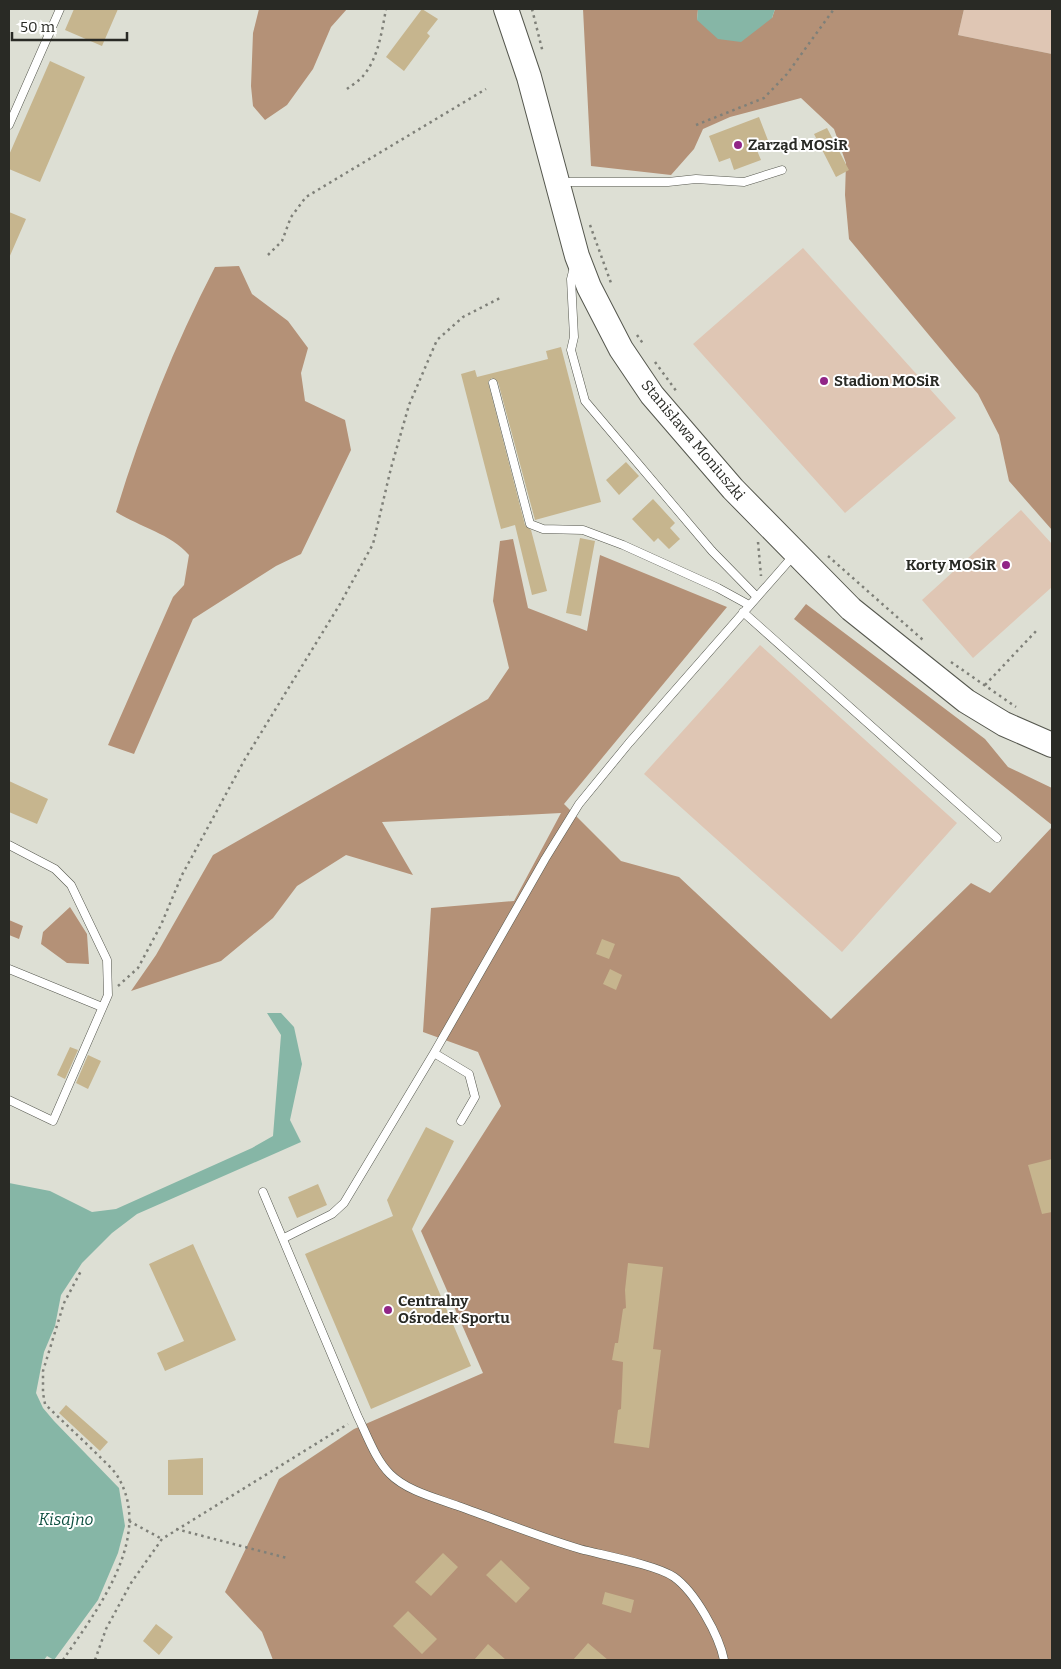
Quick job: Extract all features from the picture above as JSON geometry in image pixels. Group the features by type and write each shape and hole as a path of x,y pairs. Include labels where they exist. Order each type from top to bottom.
{"main road":[{"name":"Stanisława Moniuszki","path":"506,9 529,77 577,256 589,287 610,330 652,395 697,450 851,609 966,701 1004,724 1052,745"}],"lane":[{"path":"9,125 60,9"},
{"path":"558,182 668,182 696,179 744,182 782,170"},
{"path":"577,256 571,279 574,337 571,350 585,401 712,551 756,597"},
{"path":"493,383 530,524 543,530 583,530 709,584 749,606"},
{"path":"284,1238 332,1214 344,1203 434,1053 544,859 579,804 756,597 796,554"},
{"path":"743,612 997,838"},
{"path":"9,845 55,869 71,886 107,960 108,995 53,1121 9,1100"},
{"path":"9,969 102,1007"},
{"path":"434,1053 469,1074 474,1097 461,1121"},
{"path":"263,1192 284,1238 358,1418 389,1474 405,1485 431,1496 578,1548 674,1576 692,1596 704,1615 721,1645 724,1660"}],"path":[{"path":"347,89 363,76 370,64 381,38 386,9"},
{"path":"532,9 544,57"},
{"path":"696,125 764,98 787,74 834,9"},
{"path":"268,255 282,241 291,217 306,197 486,89"},
{"path":"588,217 613,288"},
{"path":"108,995 138,968 161,925 182,875 245,759 340,604 373,544 391,468 409,405 436,340 463,317 500,298"},
{"path":"634,329 649,353"},
{"path":"654,360 680,395"},
{"path":"750,590 761,577 757,541"},
{"path":"828,555 926,643"},
{"path":"966,701 984,686 1038,629"},
{"path":"948,660 1021,710"},
{"path":"63,1660 106,1597 127,1543 129,1521 128,1499 117,1475 45,1404 42,1393 43,1371 64,1304 82,1269"},
{"path":"95,1660 106,1629 131,1583 162,1539 358,1418"},
{"path":"129,1521 162,1539"},
{"path":"176,1529 288,1558"}],"shaded area":[{"path":"259,9 347,9 331,27 313,69 287,105 265,120 253,106 251,86 253,33"},
{"path":"583,9 698,9 697,20 772,18 775,9 964,9 958,35 1052,54 1052,530 1009,481 999,435 978,394 849,239 845,195 846,163 834,129 801,98 730,117 703,129 694,149 671,175 591,166"},
{"path":"964,9 1052,9 1052,54 958,35"},
{"name":"Stadion MOSiR","path":"803,248 956,418 845,513 693,344"},
{"path":"239,266 252,294 288,321 308,348 301,373 305,401 345,420 351,450 301,554 276,566 193,619 134,754 108,745 173,597 184,585 189,555 164,536 116,512 160,387 215,267"},
{"name":"Korty MOSiR","path":"1021,510 1052,544 1052,587 973,658 922,600"},
{"path":"513,539 528,608 587,631 600,555 727,607 564,804 621,861 679,877 831,1019 971,883 990,893 1052,827 1052,1660 273,1660 262,1632 225,1592 279,1479 354,1429 483,1373 421,1231 501,1106 478,1052 423,1032 431,908 514,901 561,813 382,822 413,875 346,855 297,886 273,918 221,961 131,991 156,955 213,855 488,699 509,668 493,601 500,541"},
{"path":"806,604 985,739 1008,767 1052,788 1052,825 794,619"},
{"path":"760,645 957,823 842,952 644,774"},
{"path":"70,907 87,934 89,964 67,963 41,944 43,932"},
{"path":"9,920 23,926 19,939 9,935"}],"water":[{"path":"698,9 775,9 772,18 741,42 718,39 697,20"},
{"name":"Kisajno","path":"267,1013 281,1013 294,1027 302,1064 290,1120 301,1142 137,1214 112,1233 82,1263 61,1295 55,1326 44,1352 36,1393 43,1408 54,1421 119,1488 125,1526 118,1553 98,1600 54,1660 47,1656 44,1660 9,1660 9,1183 50,1191 92,1212 116,1209 252,1148 273,1136 281,1035"}],"building":[{"path":"74,9 118,9 102,46 65,30"},
{"path":"422,9 438,19 427,33 430,36 404,71 386,57"},
{"path":"50,61 85,77 40,182 9,169 9,155"},
{"name":"Zarząd MOSiR","path":"759,117 769,143 756,148 761,160 734,170 730,158 719,162 709,136"},
{"path":"827,128 849,170 836,177 814,134"},
{"path":"9,212 26,219 9,258"},
{"path":"561,347 601,502 535,520 498,382 492,378 488,382 525,525 531,530 547,591 532,595 515,525 501,529 461,374 475,370 477,377 548,359 546,351"},
{"path":"626,462 639,476 619,495 606,480"},
{"path":"653,499 675,523 670,528 680,539 669,549 658,538 654,542 632,519"},
{"path":"580,538 595,541 581,616 566,613"},
{"path":"9,781 48,799 37,824 9,812"},
{"path":"602,939 615,944 609,959 596,954"},
{"path":"610,969 622,975 616,990 603,984"},
{"path":"70,1047 78,1050 65,1079 57,1075"},
{"path":"88,1055 101,1061 88,1089 76,1083"},
{"name":"Centralny Ośrodek Sportu","path":"426,1127 454,1141 412,1229 471,1366 371,1409 305,1254 393,1216 387,1200"},
{"path":"1052,1159 1052,1212 1042,1214 1028,1165"},
{"path":"318,1184 327,1205 297,1218 288,1197"},
{"path":"193,1244 236,1340 165,1371 157,1353 184,1341 149,1264"},
{"path":"628,1263 663,1267 653,1349 661,1350 649,1448 614,1443 618,1410 621,1409 623,1362 612,1360 615,1343 618,1343 623,1309 626,1308 625,1290"},
{"path":"66,1405 108,1442 100,1451 59,1413"},
{"path":"203,1458 203,1495 168,1495 168,1460"},
{"path":"443,1553 458,1567 431,1596 415,1582"},
{"path":"501,1560 530,1588 516,1603 486,1575"},
{"path":"605,1592 634,1600 631,1613 602,1604"},
{"path":"408,1611 437,1639 422,1654 393,1626"},
{"path":"156,1624 173,1637 159,1655 143,1641"},
{"path":"588,1643 608,1660 573,1660"},
{"path":"488,1644 506,1660 474,1660"}],"place":[{"name":"Zarząd MOSiR","path":"738,145"},
{"name":"Stadion MOSiR","path":"824,381"},
{"name":"Korty MOSiR","path":"1006,565"},
{"name":"Centralny Ośrodek Sportu","path":"388,1310"}]}
